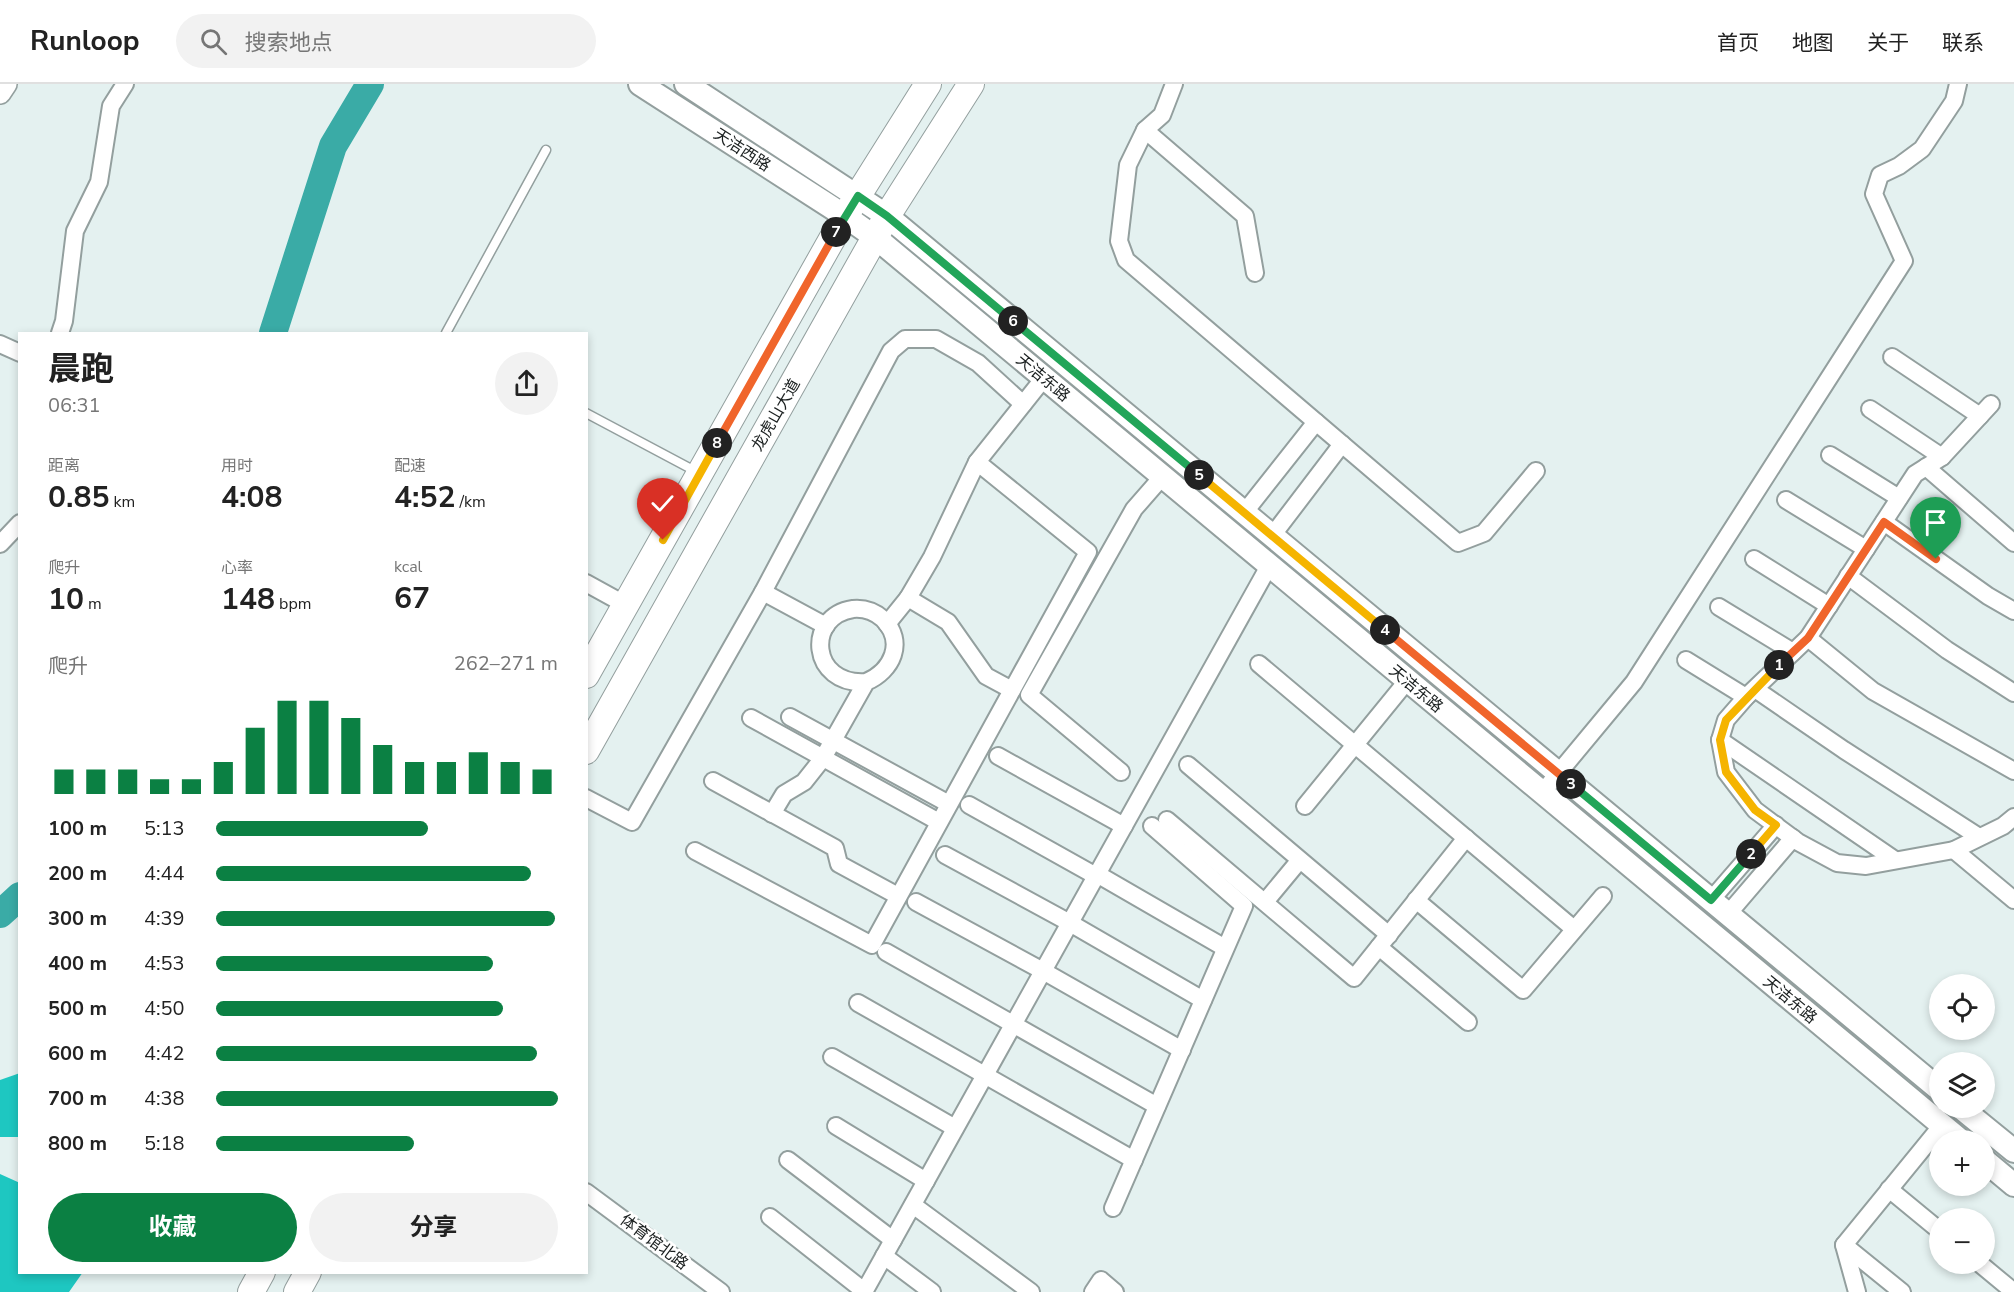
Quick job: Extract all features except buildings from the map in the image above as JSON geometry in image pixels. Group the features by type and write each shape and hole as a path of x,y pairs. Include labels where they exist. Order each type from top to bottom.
{"main road":[{"name":"天洁西路","path":"640,84 851,206"},
{"name":"天洁西路","path":"686,84 851,206"},
{"path":"588,672 851,206 928,84"},
{"name":"龙虎山大道","path":"588,747 882,227 971,84"},
{"name":"天洁东路","path":"851,206 882,227 1244,513 1929,1081"},
{"name":"天洁东路","path":"882,227 1044,378 1541,794 1948,1130"},
{"path":"1974,1118 2014,1151"},
{"path":"1995,1169 2014,1185"},
{"path":"251,1292 261,1274"},
{"path":"297,1292 307,1274"}],"street":[{"path":"0,93 6,84"},
{"path":"60,332 64,321 75,231 99,182 111,106 124,84"},
{"path":"1174,84 1162,115 1145,130 1128,165 1119,241 1126,260 1458,543 1484,532 1536,471"},
{"path":"1541,794 1634,682 1904,261 1874,194 1880,175 1899,166 1922,149 1954,101 1958,84"},
{"path":"1145,130 1245,216 1255,273"},
{"path":"588,799 632,822 763,592 891,351 905,339 936,339 978,363 1023,404"},
{"path":"0,344 18,352"},
{"path":"1892,357 1986,410 1942,458 1916,474 1808,638 1726,720 1720,740 1726,772 1755,810 1793,838 1837,862 1866,866 1954,850 2012,822"},
{"path":"887,624 908,598 932,557 976,462 1044,378"},
{"path":"1870,409 1942,458"},
{"path":"1244,513 1316,422"},
{"path":"1272,536 1342,444"},
{"path":"1830,455 1899,498"},
{"path":"695,851 872,945 1088,552 976,462"},
{"path":"1926,467 2014,543"},
{"path":"1121,772 1029,695 1134,509 1162,477"},
{"path":"1786,500 1866,549"},
{"path":"1884,522 1988,596 2014,611"},
{"path":"0,544 18,525"},
{"path":"1755,559 1829,606"},
{"path":"770,1217 864,1292 1269,566"},
{"path":"1848,576 1947,650 2014,693"},
{"path":"588,584 626,605"},
{"path":"763,592 826,626"},
{"path":"908,598 948,622 986,676 1012,690"},
{"path":"1719,607 1793,652"},
{"path":"867,610 878,615 887,624 893,634 892,658 887,668 878,677 866,682 854,683 842,680 831,672 820,650 821,638 826,626 834,617 844,611 867,610"},
{"path":"1808,638 1873,691 2014,771"},
{"path":"1686,660 1751,693 1979,837"},
{"path":"1258,664 1574,929"},
{"path":"1305,806 1407,681"},
{"path":"772,814 784,794 804,782 823,758 866,682"},
{"path":"790,717 949,804"},
{"path":"751,718 939,822"},
{"path":"1720,740 1895,860"},
{"path":"998,756 1124,826"},
{"path":"1188,765 1299,861 1468,1022"},
{"path":"713,781 835,848 839,864 898,896"},
{"path":"969,805 1226,948"},
{"path":"1113,1208 1244,906 1159,823 1265,903 1354,978 1466,838"},
{"path":"1719,907 1776,825"},
{"path":"1719,907 1793,838"},
{"path":"1954,850 2014,900"},
{"path":"945,855 1070,923 1203,1000"},
{"path":"1265,903 1299,861"},
{"path":"1416,900 1523,990 1603,896"},
{"path":"916,902 1182,1050"},
{"path":"886,952 1157,1106"},
{"path":"858,1003 1134,1160"},
{"path":"832,1057 955,1128"},
{"path":"1844,1245 1942,1125"},
{"path":"836,1126 926,1181"},
{"path":"788,1160 893,1240"},
{"path":"1889,1189 1929,1222"},
{"name":"体育馆北路","path":"588,1193 721,1292"},
{"path":"913,1205 1031,1292"},
{"path":"1844,1245 1857,1292"},
{"path":"1844,1245 1902,1292"},
{"path":"884,1256 932,1292"},
{"path":"1993,1274 2011,1289"},
{"path":"1093,1292 1101,1280 1115,1292"}],"lane":[{"path":"447,332 546,150"},
{"path":"588,414 700,474"}],"waterway":[{"path":"273,332 333,146 370,84"},
{"path":"0,914 18,898"}],"route":[{"path":"663,540 858,196 887,216 1711,900 1776,825 1755,810 1726,772 1720,740 1726,720 1746,697 1808,638 1884,522 1936,559"}]}
